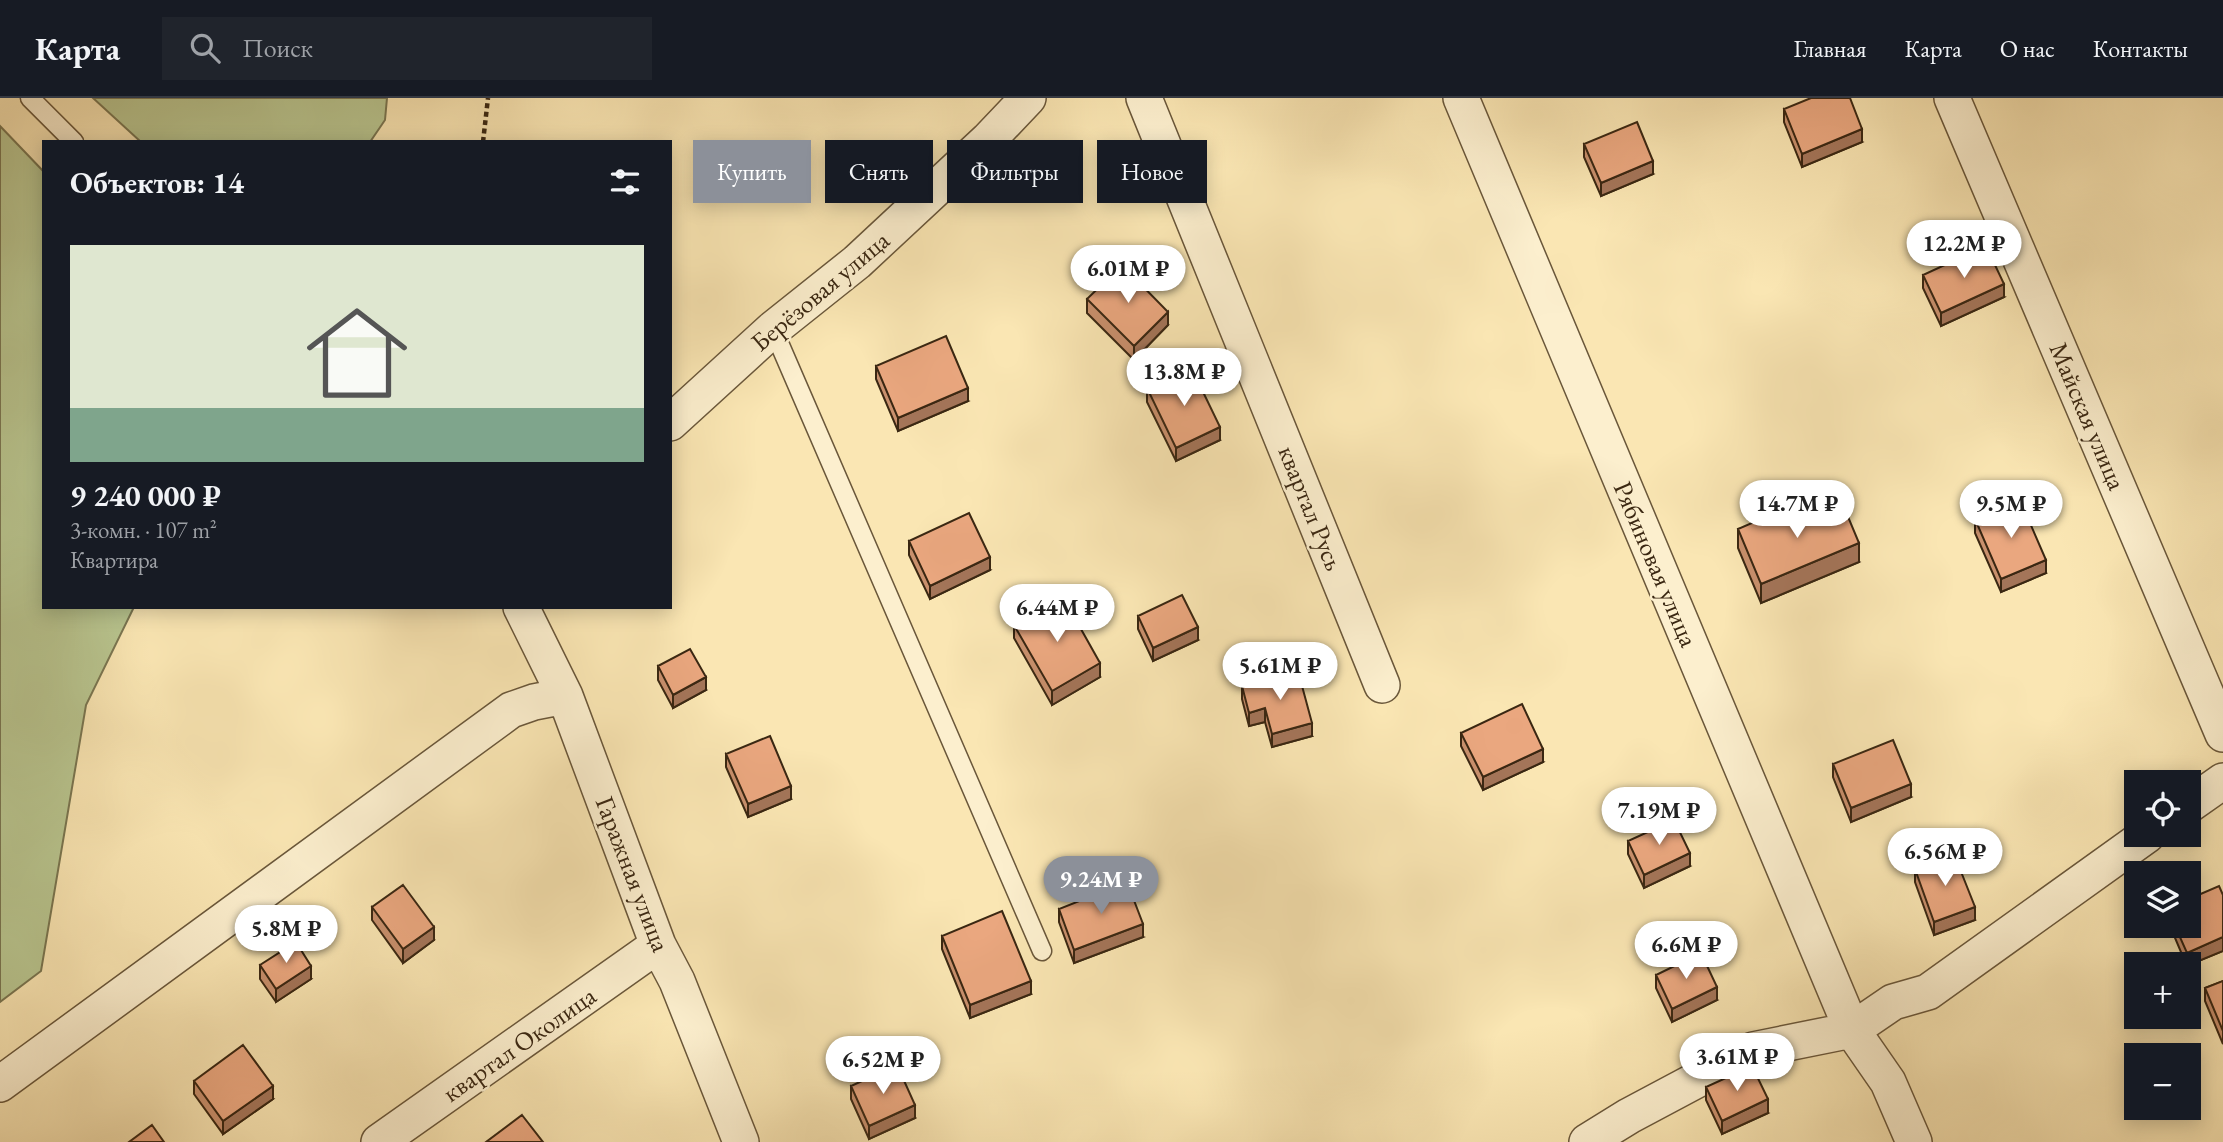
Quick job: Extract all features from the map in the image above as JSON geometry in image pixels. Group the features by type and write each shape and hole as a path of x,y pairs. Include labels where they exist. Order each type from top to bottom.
{"street":[{"name":"Берёзовая улица","path":"672,421 773,329 857,262 988,140 1028,98"},
{"name":"квартал Русь","path":"1144,98 1382,685"},
{"name":"Рябиновая улица","path":"1461,98 1852,1030 1888,1082 1914,1142"},
{"name":"Майская улица","path":"1952,98 2223,734"},
{"name":"Гаражная улица","path":"522,609 565,696 658,945 677,981 741,1142"},
{"path":"0,1084 512,710 534,702 565,696"},
{"path":"2201,797 2223,781"},
{"path":"1587,1142 1629,1116 1753,1050 1852,1030 1893,1002 1927,992 2130,847"},
{"name":"квартал Околица","path":"379,1142 658,945"}],"lane":[{"path":"30,98 72,140"},
{"path":"773,329 1042,951"}],"path":[{"path":"483,140 488,98"}],"green space":[{"path":"93,98 387,98 385,120 371,140 139,140"},
{"path":"0,126 42,170 42,609 133,609 86,705 41,971 0,1002"}],"building":[{"path":"1811,98 1850,98 1862,129 1802,154 1784,109"},
{"path":"1637,122 1653,161 1601,183 1584,144"},
{"path":"1986,246 2004,284 1941,313 1923,275"},
{"path":"1122,265 1168,312 1134,346 1087,299"},
{"path":"946,336 968,388 898,418 876,366"},
{"path":"1191,367 1220,427 1176,448 1147,388"},
{"path":"1841,500 1859,543 1761,584 1738,529 1777,512 1782,524"},
{"path":"2020,500 2046,560 2001,579 1975,519"},
{"path":"969,513 990,557 930,586 909,541"},
{"path":"1182,595 1198,627 1153,648 1138,616"},
{"path":"1063,597 1100,663 1052,691 1014,625"},
{"path":"690,649 706,677 673,695 658,666"},
{"path":"1298,671 1312,723 1272,734 1265,708 1249,713 1242,686"},
{"path":"1522,704 1543,749 1483,777 1461,733"},
{"path":"770,736 791,786 748,804 726,754"},
{"path":"1893,740 1911,784 1851,808 1833,764"},
{"path":"1674,820 1690,853 1644,875 1628,841"},
{"path":"1954,854 1975,907 1934,922 1915,869"},
{"path":"1127,882 1143,924 1074,950 1059,909"},
{"path":"403,885 434,927 403,949 372,907"},
{"path":"2219,886 2223,895 2223,937 2187,952 2180,938 2201,938 2201,894"},
{"path":"1002,911 1031,981 970,1005 942,936"},
{"path":"296,942 311,966 276,989 260,965"},
{"path":"1701,953 1717,987 1672,1009 1656,975"},
{"path":"2223,981 2223,1031 2205,988"},
{"path":"243,1045 273,1086 223,1121 194,1081"},
{"path":"897,1065 915,1105 869,1126 851,1086"},
{"path":"1752,1066 1768,1099 1722,1121 1706,1087"},
{"path":"522,1115 543,1142 486,1142"},
{"path":"152,1125 164,1142 129,1142"}]}
